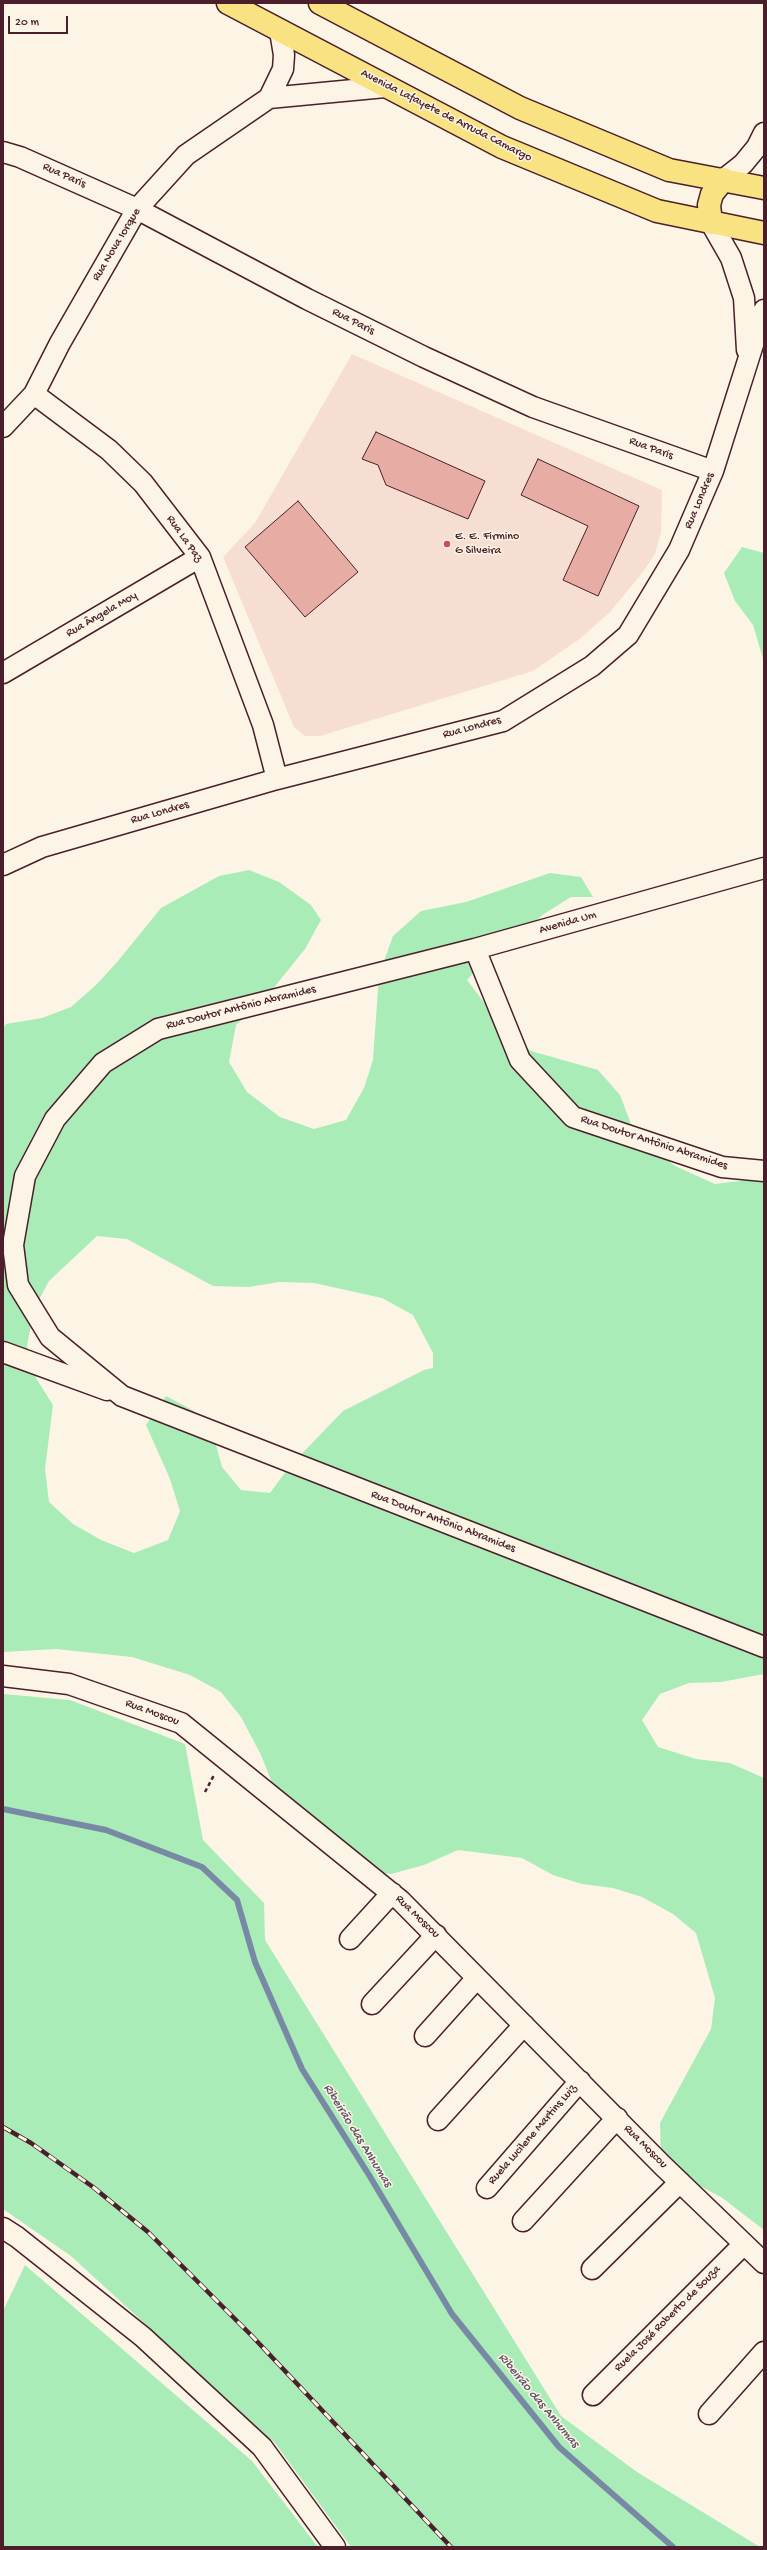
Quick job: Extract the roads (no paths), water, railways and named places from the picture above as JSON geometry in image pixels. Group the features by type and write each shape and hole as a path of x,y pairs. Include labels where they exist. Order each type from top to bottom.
{"main road":[{"name":"Avenida Lafayete de Arruda Camargo","path":"228,3 384,87 502,147 657,211 764,233"},
{"path":"320,3 520,108 669,170 764,188"},
{"path":"712,222 709,205 712,194 724,180"}],"street":[{"name":"Rua Nova Iorque","path":"269,98 283,69 284,55 280,31"},
{"name":"Rua Nova Iorque","path":"3,427 34,394 60,343 137,209 186,155 269,98 384,87"},
{"path":"724,180 743,164 757,147 764,133"},
{"name":"Rua Paris","path":"3,152 20,157 137,209 307,299 424,357 519,401 713,471"},
{"path":"712,222 731,258 744,298 748,362"},
{"name":"Rua Londres","path":"3,865 42,847 277,779 503,721 592,666 628,635 680,550 713,471 764,310"},
{"name":"Rua La Paz","path":"34,394 109,450 143,483 200,557 263,725 277,779"},
{"name":"Rua Ângela Moy","path":"3,673 200,557"},
{"name":"Avenida Um","path":"371,975 474,949 764,868"},
{"name":"Rua Doutor Antônio Abramides","path":"474,949 520,1060 573,1117 722,1167 764,1171"},
{"name":"Rua Doutor Antônio Abramides","path":"122,1396 50,1337 10,1282 13,1245 25,1176 55,1119 102,1063 158,1029 371,975"},
{"name":"Rua Doutor Antônio Abramides","path":"3,1352 122,1396 764,1647"},
{"name":"Rua Moscou","path":"3,1676 69,1684 181,1723 392,1893 436,1935 680,2182 764,2263"},
{"path":"350,1939 392,1893"},
{"path":"372,2004 436,1935"},
{"path":"425,2036 477,1978"},
{"path":"438,2120 524,2025"},
{"name":"Ruela Lucilene Martins Luiz","path":"487,2188 580,2081"},
{"path":"523,2221 617,2118"},
{"path":"592,2268 680,2182"},
{"path":"3,2228 18,2237 143,2337 262,2447 334,2547"},
{"name":"Ruela José Roberto de Souza","path":"593,2395 744,2244"},
{"path":"709,2414 764,2352"}],"waterway":[{"name":"Ribeirão das Anhumas","path":"3,1809 106,1830 202,1867 237,1900 255,1962 302,2069 369,2175 452,2314 559,2447 673,2547"}],"railway":[{"path":"3,2127 31,2143 93,2187 148,2232 252,2336 451,2547"}],"place":[{"name":"E. E. Firmino G Silveira","path":"447,544"}]}
